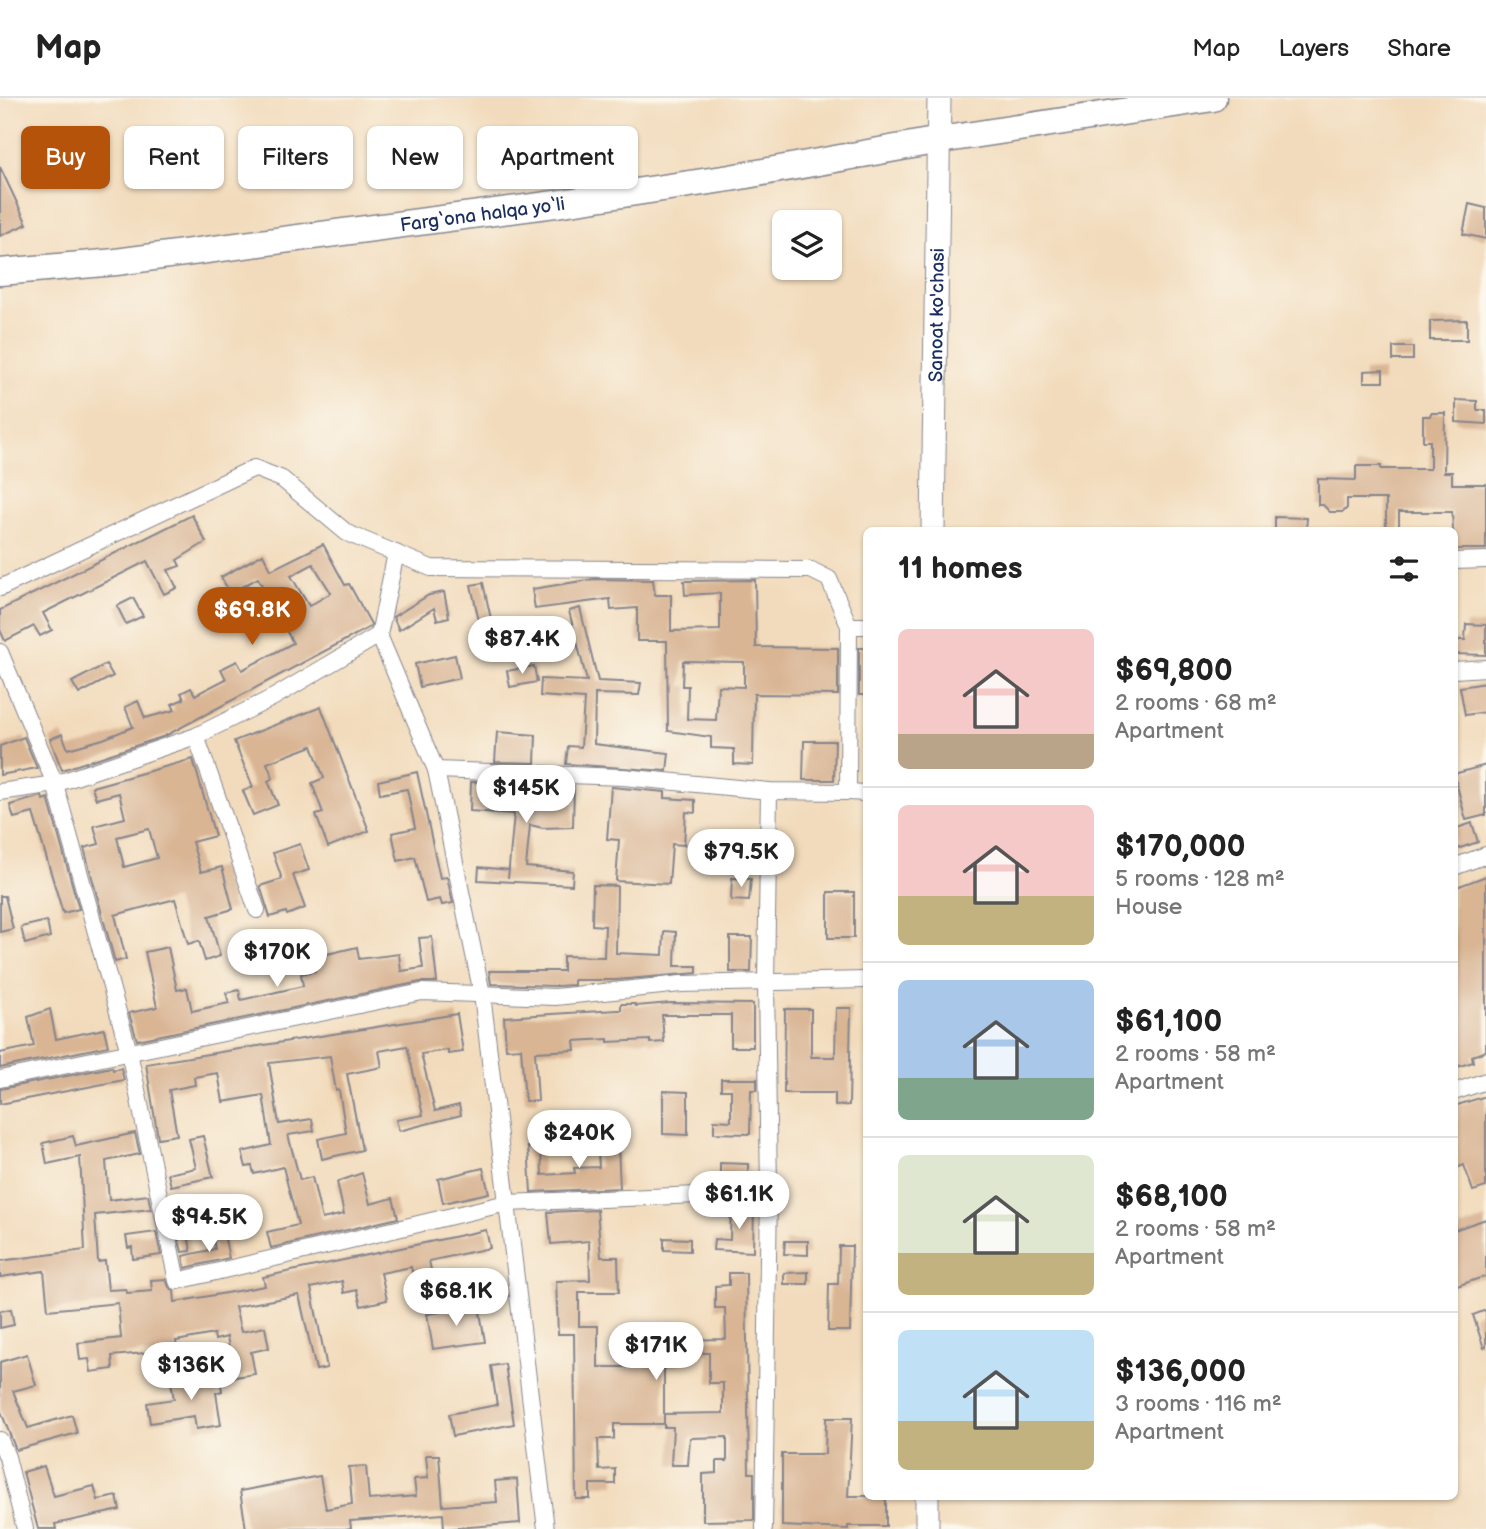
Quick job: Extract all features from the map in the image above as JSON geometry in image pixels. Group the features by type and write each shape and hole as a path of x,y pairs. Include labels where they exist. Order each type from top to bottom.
{"highway":[{"name":"Farg‘ona halqa yo‘li","path":"0,272 116,262 555,204 730,178 940,140 1213,98"}],"main road":[{"name":"Sanoat ko'chasi","path":"933,527 939,98"},
{"path":"927,1500 927,1529"}],"street":[{"path":"0,588 254,468 282,479 347,533 432,568 811,570 829,579 849,626 848,793"},
{"path":"396,553 379,635 436,770 482,994 546,1529"},
{"path":"1458,561 1486,560"},
{"path":"849,626 863,626"},
{"path":"0,792 55,784 196,736 274,697 379,635"},
{"path":"0,652 55,784 129,1052 177,1281 507,1203 769,1192"},
{"path":"1458,670 1486,668"},
{"path":"196,736 257,910"},
{"path":"436,770 623,777 769,791 863,793"},
{"path":"764,1529 769,1192 766,982 769,791"},
{"path":"1458,866 1486,855"},
{"path":"0,1079 422,992 555,997 681,984 863,980"},
{"path":"1458,1091 1486,1081"},
{"path":"0,1440 7,1457 25,1529"}],"building":[{"path":"0,167 27,224 0,236"},
{"path":"1469,204 1486,208 1486,239 1463,234"},
{"path":"1467,320 1467,340 1430,340 1430,321"},
{"path":"1393,347 1413,347 1413,360 1393,360"},
{"path":"1383,370 1383,382 1364,382 1364,371"},
{"path":"1456,400 1477,401 1477,410 1486,410 1486,424 1456,422"},
{"path":"1431,413 1445,413 1444,472 1452,472 1452,484 1486,484 1486,549 1458,549 1458,527 1453,527 1452,512 1399,512 1399,527 1386,527 1386,499 1347,499 1347,508 1343,512 1330,512 1323,505 1318,505 1318,479 1356,480 1356,466 1430,469 1430,441 1423,441 1423,416 1430,416"},
{"path":"192,515 206,542 177,560 180,566 168,570 177,588 164,594 147,561 43,613 52,630 40,636 34,626 5,641 0,630 0,610"},
{"path":"1275,517 1307,518 1306,527 1275,527"},
{"path":"323,544 345,585 349,584 371,624 370,627 165,736 62,770 50,739 62,734 68,749 103,739 133,727 125,707 138,701 145,718 175,710 172,704 184,699 181,693 191,688 195,695 226,679 221,669 237,661 242,670 293,643 258,578 230,593 221,577 263,554 271,570","holes":["313,564 331,593 309,606 291,576"]},
{"path":"594,579 653,580 655,595 671,595 671,631 720,630 720,593 685,595 684,581 755,580 756,647 838,648 838,695 754,694 753,765 734,764 734,749 711,748 711,737 668,731 667,641 637,641 637,608 611,610 610,599 535,609 532,589","holes":["683,661 744,662 744,687 718,686 716,720 687,719 688,686 682,686"]},
{"path":"483,583 493,628 481,631 471,585"},
{"path":"444,592 449,617 437,620 434,608 399,630 393,617 429,595"},
{"path":"133,598 143,616 126,624 117,606"},
{"path":"580,608 598,681 641,683 639,695 595,694 594,744 669,753 667,771 566,764 568,746 581,747 584,699 540,696 541,679 587,681 569,611"},
{"path":"1466,624 1486,625 1486,655 1458,654 1458,640 1465,640"},
{"path":"859,648 863,648 863,695 859,695"},
{"path":"455,655 460,678 420,687 415,664"},
{"path":"106,664 113,676 79,694 72,682"},
{"path":"534,666 537,682 510,687 507,671"},
{"path":"1486,683 1486,712 1465,715 1460,687"},
{"path":"321,707 369,831 328,847 316,815 323,813 312,783 324,778 312,746 267,763 273,778 268,781 278,805 253,815 243,791 253,787 234,741"},
{"path":"497,732 536,735 535,763 495,762"},
{"path":"24,737 37,768 0,775 0,746"},
{"path":"804,741 835,741 834,780 803,780"},
{"path":"193,759 215,836 192,842 201,872 222,867 233,909 209,916 220,956 205,961 199,941 188,944 175,899 115,915 126,959 115,962 84,848 99,844 94,826 125,818 119,793 96,799 92,787","holes":["149,829 157,858 124,867 117,837"]},
{"path":"1486,765 1486,815 1466,820 1458,789 1458,773"},
{"path":"417,772 440,878 447,877 453,903 442,905 440,899 426,902 415,857 398,861 392,833 415,828 407,789 380,794 378,781"},
{"path":"471,782 574,786 573,827 543,828 530,825 526,867 573,871 572,885 478,880 479,867 509,870 514,814 470,811"},
{"path":"611,787 665,792 665,798 695,800 695,813 686,812 684,845 672,844 669,884 616,881 619,840 607,839"},
{"path":"42,796 43,800 48,798 79,909 63,913 33,813 14,818 10,805"},
{"path":"1472,823 1478,842 1458,849 1458,828"},
{"path":"300,844 309,870 293,875 305,908 287,915 286,912 270,917 260,886 282,879 273,853"},
{"path":"1486,876 1486,1051 1472,1056 1473,1062 1458,1067 1458,886"},
{"path":"732,878 751,879 749,901 731,900"},
{"path":"593,885 617,886 616,953 663,955 664,931 676,932 675,966 697,966 697,973 616,980 574,980 574,985 491,984 489,971 563,971 563,956 604,957 605,926 592,925"},
{"path":"828,892 854,892 854,938 828,938"},
{"path":"0,896 5,896 13,929 0,932"},
{"path":"47,921 50,937 25,944 21,927"},
{"path":"432,937 437,982 420,982 137,1040 129,1013 157,1007 145,952 168,947 177,990 187,988 192,1011 229,1003 226,993 239,990 241,1000 303,986 301,974 315,971 308,941 320,938 323,955 357,947 359,959 399,954 401,971 423,968 419,938"},
{"path":"730,937 752,937 751,972 730,972"},
{"path":"671,1003 753,1004 753,1047 731,1047 731,1015 662,1015 664,1042 608,1042 608,1039 574,1041 575,1050 535,1052 538,1101 525,1101 521,1048 506,1049 504,1017 621,1010 621,1004 636,1006"},
{"path":"836,1008 851,1008 849,1105 835,1106 835,1093 784,1093 785,1009 811,1009 811,1057 835,1057"},
{"path":"50,1009 56,1039 104,1029 108,1046 0,1068 0,1053 34,1046 28,1017"},
{"path":"457,1014 463,1052 448,1054 448,1050 421,1054 435,1111 459,1105 461,1115 399,1131 396,1120 423,1115 407,1046 379,1051 382,1067 347,1074 362,1150 322,1159 318,1139 346,1133 330,1056 269,1063 279,1124 312,1119 314,1131 288,1135 300,1180 312,1177 322,1219 344,1214 337,1182 362,1173 370,1204 393,1198 398,1218 271,1248 267,1232 298,1225 283,1167 254,1174 252,1166 246,1167 242,1152 271,1145 263,1095 223,1102 218,1073 194,1077 195,1085 169,1090 177,1135 158,1138 146,1064"},
{"path":"112,1067 113,1070 121,1068 124,1080 0,1104 0,1089"},
{"path":"721,1079 757,1079 757,1090 751,1090 750,1134 714,1133 714,1120 731,1121 731,1090 721,1090"},
{"path":"663,1091 688,1092 688,1135 663,1134"},
{"path":"1486,1096 1486,1187 1473,1191 1464,1165 1458,1167 1458,1105"},
{"path":"606,1125 617,1125 620,1188 531,1192 528,1147 541,1146 542,1175 575,1173 574,1168 599,1167 598,1152 607,1152"},
{"path":"135,1133 140,1154 106,1161 109,1200 148,1195 151,1209 95,1215 98,1262 105,1261 108,1290 126,1289 127,1293 152,1291 151,1280 166,1279 174,1291 175,1302 265,1286 263,1277 486,1230 490,1248 429,1261 435,1287 417,1291 411,1267 381,1273 387,1300 361,1306 357,1290 344,1293 342,1281 311,1288 327,1368 316,1370 299,1295 235,1307 241,1332 265,1327 269,1348 251,1352 255,1374 235,1377 227,1337 215,1340 214,1334 176,1341 179,1367 153,1370 151,1355 144,1356 144,1353 112,1356 113,1369 91,1372 89,1359 80,1360 78,1343 121,1338 118,1303 48,1310 44,1271 0,1277 0,1261 85,1250 80,1157 47,1164 43,1143 73,1136 76,1146"},
{"path":"203,1136 213,1177 171,1186 168,1174 196,1168 189,1139"},
{"path":"720,1163 748,1164 748,1182 720,1183"},
{"path":"483,1168 489,1193 443,1203 438,1179"},
{"path":"731,1205 754,1206 753,1252 713,1250 714,1239 730,1240"},
{"path":"597,1210 601,1257 618,1257 619,1292 579,1292 579,1326 598,1326 598,1367 645,1367 645,1360 653,1360 653,1336 676,1336 676,1340 726,1339 725,1308 715,1308 715,1286 729,1285 729,1273 746,1273 749,1473 754,1473 754,1520 703,1521 703,1474 717,1473 717,1461 727,1461 727,1437 690,1438 688,1465 671,1465 673,1427 664,1427 664,1424 614,1424 614,1439 598,1439 599,1470 615,1469 615,1484 590,1484 590,1499 576,1499 574,1334 558,1334 556,1281 590,1280 589,1241 551,1244 548,1212","holes":["677,1353 709,1353 709,1383 723,1383 723,1413 664,1414 664,1366 677,1365"]},
{"path":"1486,1219 1486,1276 1458,1286 1458,1229"},
{"path":"156,1232 161,1255 133,1259 132,1247 128,1248 126,1236"},
{"path":"188,1234 191,1251 182,1252 178,1237"},
{"path":"224,1235 229,1258 185,1268 183,1256 215,1249 213,1238"},
{"path":"664,1238 690,1239 690,1251 664,1250"},
{"path":"785,1241 808,1241 808,1255 784,1254"},
{"path":"839,1246 852,1246 850,1331 828,1331 829,1284 838,1284"},
{"path":"808,1272 808,1284 784,1284 784,1273"},
{"path":"479,1306 485,1342 433,1349 427,1314"},
{"path":"11,1309 14,1325 0,1328 0,1311"},
{"path":"1486,1310 1486,1347 1484,1348 1473,1315"},
{"path":"27,1354 36,1385 13,1391 28,1428 72,1415 77,1433 16,1450 0,1409 0,1362"},
{"path":"505,1364 514,1424 453,1436 449,1414 497,1405 491,1366"},
{"path":"219,1373 222,1391 216,1393 221,1425 196,1429 194,1416 150,1423 147,1403 174,1399 171,1382"},
{"path":"826,1418 852,1418 848,1496 863,1496 863,1500 886,1500 886,1526 848,1526 848,1529 782,1526 782,1454 825,1454"},
{"path":"426,1455 439,1455 443,1506 497,1502 495,1481 517,1479 520,1523 444,1529 443,1514 350,1521 351,1528 345,1529 246,1529 240,1491 320,1476 326,1509 352,1504 349,1467 366,1466 369,1500 416,1496 414,1479 428,1478"},
{"path":"44,1466 54,1496 94,1486 98,1500 117,1496 120,1510 55,1524 56,1529 38,1529 23,1472"}]}
